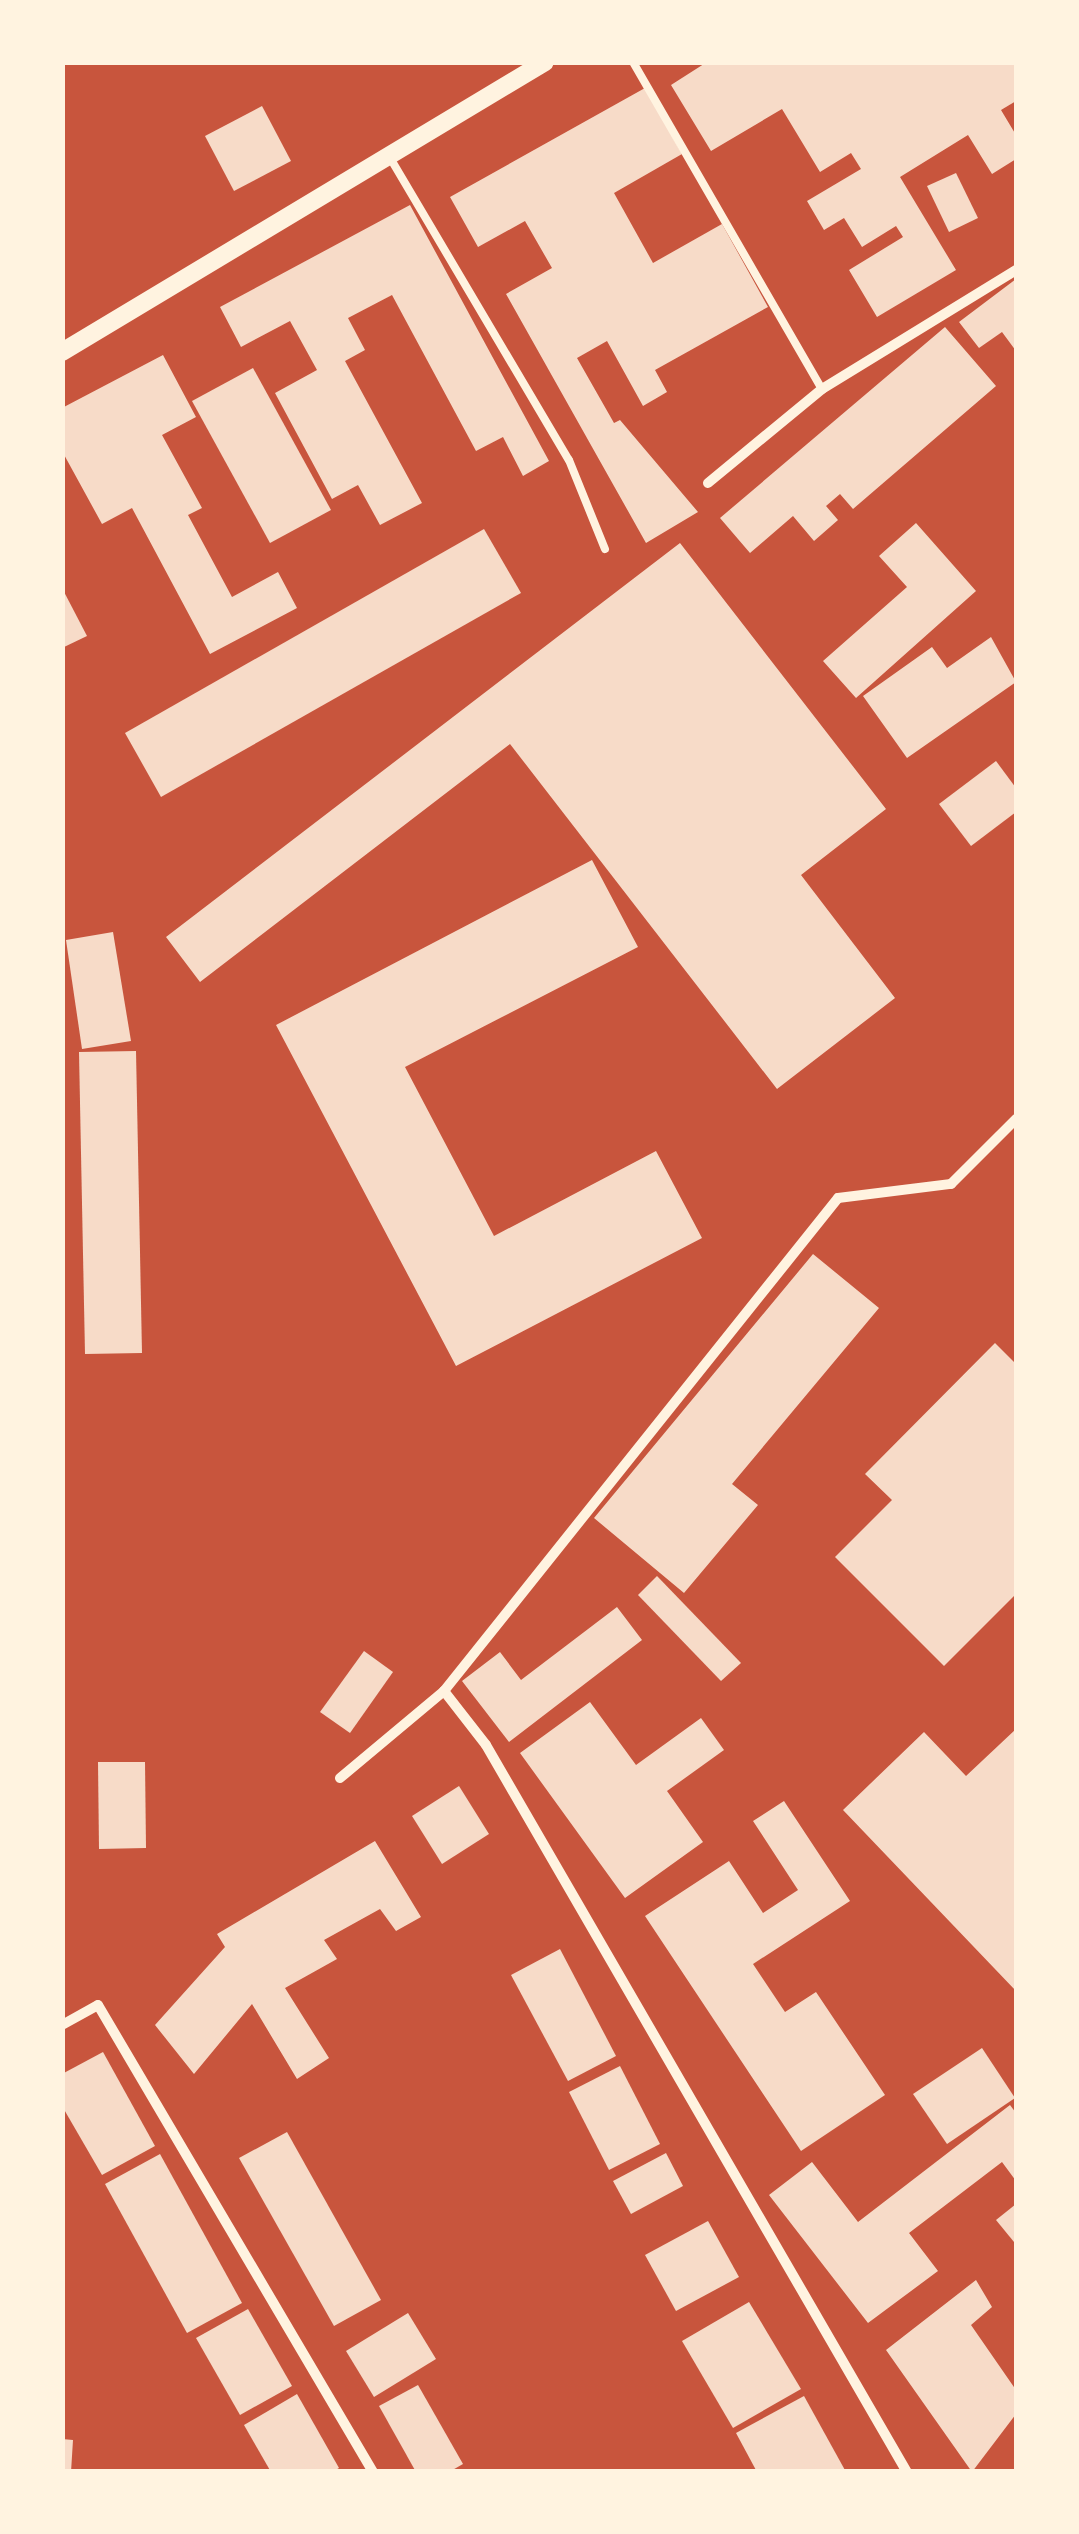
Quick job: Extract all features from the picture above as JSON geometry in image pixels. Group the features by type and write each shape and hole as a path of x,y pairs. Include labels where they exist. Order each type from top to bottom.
{"street":[{"path":"62,352 537,65"},
{"path":"708,483 822,389 1016,270"},
{"path":"340,1778 444,1691 838,1198 950,1184 1016,1120"},
{"path":"444,1691 486,1745 907,2472"},
{"path":"62,2025 98,2005 372,2472"}],"lane":[{"path":"633,62 822,389"},
{"path":"389,156 569,460 605,549"}],"building":[{"path":"707,62 1016,62 1016,101 1001,110 1016,135 1016,159 992,174 968,135 900,177 956,270 877,317 849,270 903,237 896,226 862,247 844,218 824,230 807,201 861,169 851,153 820,172 782,109 711,151 671,85"},
{"path":"645,88 682,154 614,193 653,263 722,224 768,307 655,370 667,392 643,406 607,341 577,358 614,423 620,420 698,512 646,543 506,294 552,268 525,221 478,247 450,197"},
{"path":"262,106 291,161 234,191 205,136"},
{"path":"956,173 978,218 949,232 927,186"},
{"path":"410,205 549,461 523,476 503,437 476,451 392,295 348,318 365,350 345,361 422,503 380,525 358,485 332,499 275,393 317,370 290,321 241,347 220,307"},
{"path":"1016,279 1016,351 1002,332 979,348 959,322"},
{"path":"945,327 996,386 853,509 840,494 826,506 838,520 814,541 793,516 750,553 720,518"},
{"path":"163,355 196,417 162,435 202,508 188,515 232,597 278,572 297,608 210,654 132,508 102,524 62,451 62,408"},
{"path":"253,368 331,510 270,543 192,401"},
{"path":"916,523 976,591 856,698 823,661 907,587 879,556"},
{"path":"484,529 521,593 161,797 125,733"},
{"path":"680,543 886,809 801,875 895,998 777,1089 510,744 200,982 166,937"},
{"path":"62,588 87,636 62,648"},
{"path":"991,637 1016,682 907,758 863,696 932,647 947,668"},
{"path":"996,761 1016,788 1016,812 971,846 939,804"},
{"path":"592,860 638,947 405,1067 494,1236 656,1151 702,1238 456,1366 276,1025"},
{"path":"113,932 131,1041 82,1049 66,940"},
{"path":"136,1051 142,1353 85,1354 79,1052"},
{"path":"813,1254 879,1308 732,1484 758,1505 684,1593 594,1518"},
{"path":"995,1343 1016,1364 1016,1594 944,1666 835,1557 892,1500 865,1474"},
{"path":"657,1576 741,1663 721,1681 638,1595"},
{"path":"617,1607 642,1640 509,1742 462,1681 500,1652 521,1680"},
{"path":"364,1651 393,1672 350,1733 320,1712"},
{"path":"590,1702 636,1765 701,1718 724,1750 667,1791 703,1842 625,1898 520,1753"},
{"path":"1016,1729 1016,1991 843,1810 924,1732 966,1776"},
{"path":"98,1762 145,1762 146,1848 99,1849"},
{"path":"459,1786 489,1834 442,1864 412,1816"},
{"path":"784,1801 850,1901 753,1964 785,2012 816,1992 885,2095 801,2151 645,1916 729,1861 763,1913 798,1890 753,1821"},
{"path":"375,1841 421,1917 396,1931 380,1909 324,1940 337,1959 285,1988 329,2058 297,2079 252,2004 194,2074 155,2025 225,1947 217,1934"},
{"path":"560,1949 616,2056 568,2081 511,1975"},
{"path":"982,2048 1015,2098 947,2144 913,2094"},
{"path":"103,2052 155,2146 102,2175 62,2106 62,2074"},
{"path":"620,2066 660,2144 609,2170 569,2092"},
{"path":"1010,2105 1016,2113 1016,2181 1002,2162 909,2233 938,2271 868,2323 769,2195 812,2162 858,2222"},
{"path":"287,2132 381,2300 334,2326 239,2158"},
{"path":"666,2153 683,2186 631,2214 613,2181"},
{"path":"160,2154 242,2303 187,2333 105,2184"},
{"path":"1016,2204 1016,2240 1014,2242 996,2220"},
{"path":"708,2221 739,2277 676,2311 645,2255"},
{"path":"976,2280 992,2307 971,2325 1016,2390 1016,2414 972,2472 886,2350"},
{"path":"749,2302 801,2389 733,2428 682,2341"},
{"path":"248,2309 292,2386 240,2415 196,2338"},
{"path":"408,2313 436,2359 374,2397 346,2351"},
{"path":"418,2385 463,2464 449,2472 416,2472 379,2406"},
{"path":"297,2394 339,2468 332,2472 271,2472 244,2425"},
{"path":"804,2396 846,2472 757,2472 736,2433"},
{"path":"62,2439 73,2440 71,2472 62,2472"}]}
